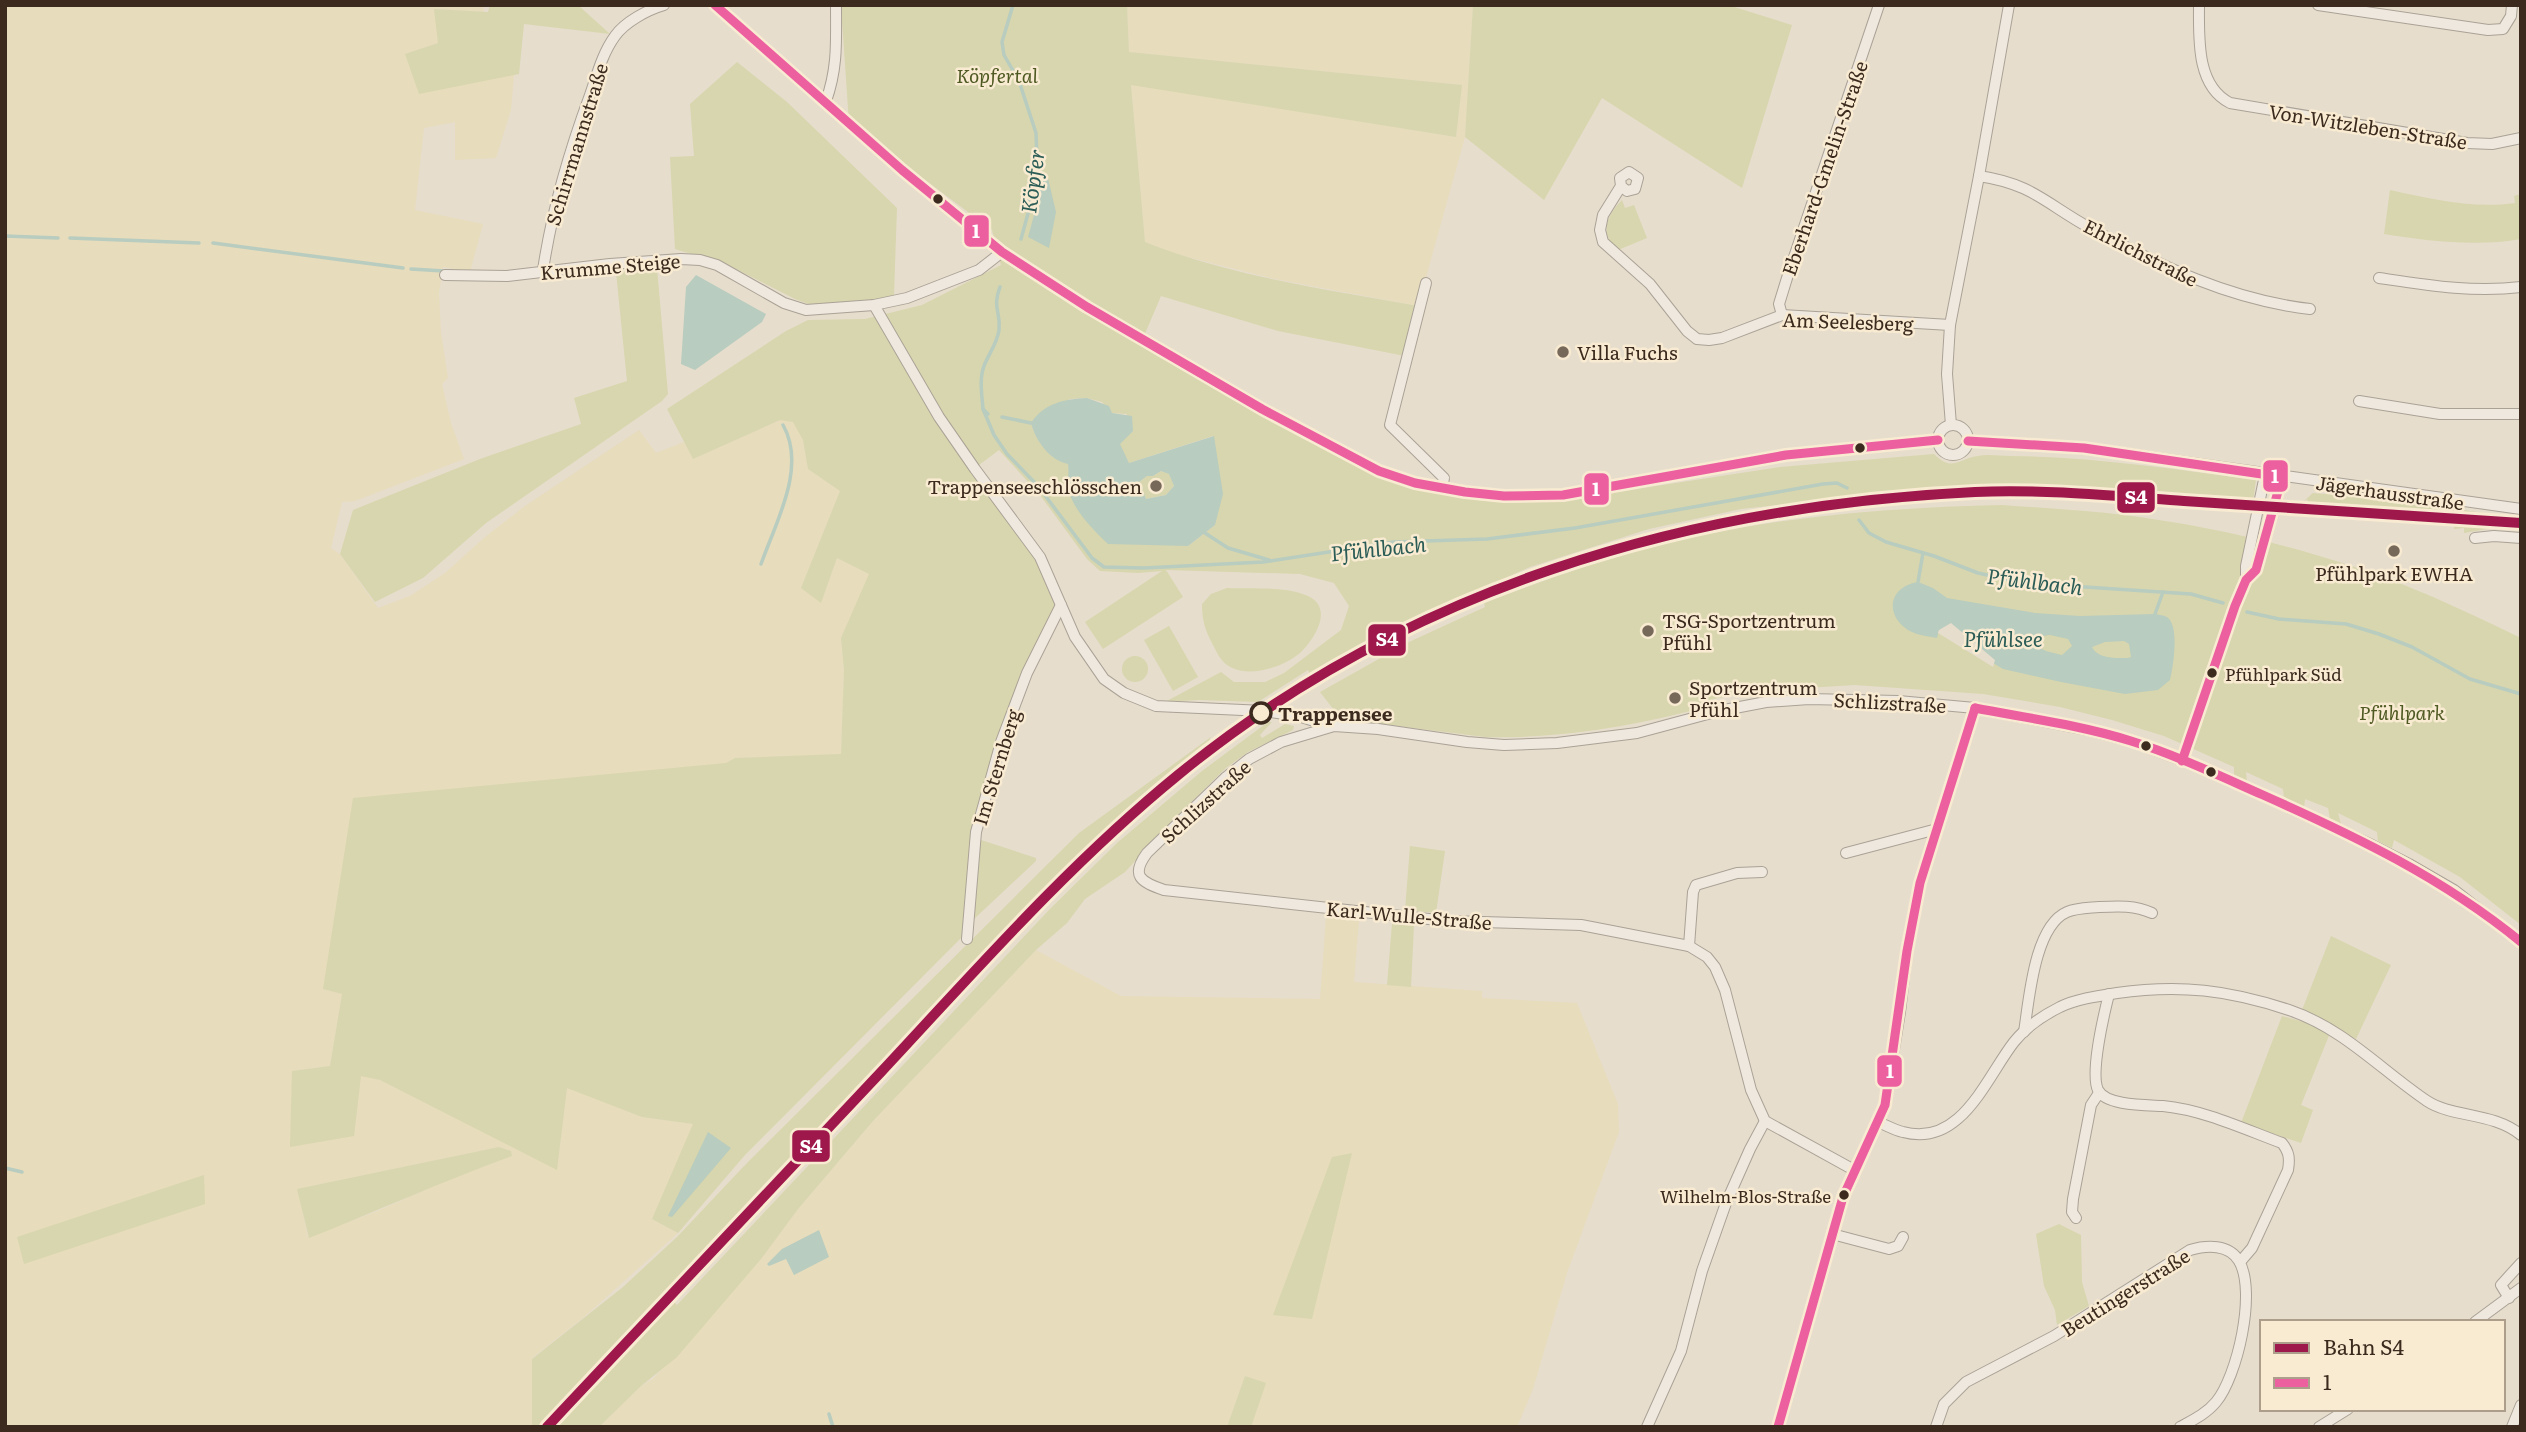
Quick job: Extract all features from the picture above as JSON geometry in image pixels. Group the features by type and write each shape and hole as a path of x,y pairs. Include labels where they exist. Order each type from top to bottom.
{"street":[{"name":"Schirrmannstraße","path":"543,270 548,235 574,140 604,55 616,34 630,22 664,5"},
{"path":"715,5 902,170 1002,252 1087,307 1262,409 1379,471 1415,483 1442,488 1504,496 1563,495 1786,455 1938,440"},
{"path":"826,101 834,80 837,58 836,5"},
{"name":"Eberhard-Gmelin-Straße","path":"1782,316 1779,304 1787,278 1879,5"},
{"path":"1951,425 1947,362 1950,325 2008,5"},
{"name":"Von-Witzleben-Straße","path":"2199,5 2201,51 2208,79 2217,96 2230,103 2467,143 2492,144 2521,138"},
{"path":"2318,5 2360,8 2487,30 2503,29 2511,16 2512,5"},
{"name":"Ehrlichstraße","path":"1979,176 2009,181 2024,187 2087,226 2181,275 2238,294 2311,309"},
{"name":"Am Seelesberg","path":"1621,186 1603,215 1600,230 1603,242 1650,284 1691,335 1704,340 1714,340 1782,316 1950,325"},
{"path":"1002,252 979,270 925,292 874,305 945,426 1034,547 1075,637 1094,666 1112,685 1139,700 1167,708 1285,714 1334,726"},
{"name":"Krumme Steige","path":"445,275 507,276 543,270 681,259 700,260 717,265 784,303 806,310 874,305"},
{"path":"2379,278 2452,289 2492,290 2521,287"},
{"path":"1426,283 1390,425 1444,478 1442,488"},
{"path":"2359,401 2440,414 2521,414"},
{"path":"1951,425 1962,428 1968,441 1964,450 1954,454 1944,452 1938,440 1942,429 1951,425"},
{"name":"Jägerhausstraße","path":"1968,441 2094,449 2521,509"},
{"path":"2182,761 2246,580 2246,566 2266,475"},
{"path":"2246,580 2256,570 2282,477"},
{"name":"Jägerhausstraße","path":"2475,538 2521,538"},
{"name":"Im Sternberg","path":"967,939 976,832 1001,742 1027,673 1060,605"},
{"name":"Schlizstraße","path":"1138,870 1147,853 1225,778 1249,759 1281,742 1334,726 1504,745 1605,739 1743,706 1809,699 1872,699 1975,708 2131,741 2372,845 2409,864 2454,891 2521,942"},
{"path":"1778,1427 1832,1234 1854,1170 1878,1122 1889,1085 1912,921 1920,883 1975,708"},
{"path":"1846,853 1937,828"},
{"name":"Karl-Wulle-Straße","path":"1138,870 1139,878 1145,883 1164,890 1447,921 1580,925 1689,946 1707,957 1726,990 1751,1090 1765,1121"},
{"path":"1689,946 1696,885 1737,873 1762,872"},
{"path":"2024,1032 2039,953 2049,929 2060,916 2075,910 2128,906 2152,913"},
{"path":"1878,1122 1913,1134 1950,1126 1968,1109 2015,1041 2060,1007 2109,994 2155,987 2205,989 2290,1011 2342,1037 2431,1103 2507,1125 2521,1135"},
{"path":"2109,994 2101,1027 2095,1076 2099,1093 2118,1102 2200,1113 2282,1143 2288,1150 2290,1159 2252,1248 2240,1262 2246,1295 2245,1316 2228,1380 2214,1404 2180,1427"},
{"path":"2076,1218 2073,1199 2091,1105 2099,1093"},
{"path":"1647,1427 1681,1351 1702,1270 1723,1213 1765,1121 1854,1170"},
{"path":"1832,1234 1889,1250 1898,1247 1903,1237"},
{"name":"Beutingerstraße","path":"1936,1427 1944,1405 1966,1382 2066,1329 2190,1250 2218,1247 2234,1255 2240,1262"},
{"path":"2509,1298 2501,1285 2521,1263"},
{"path":"2478,1320 2521,1288"},
{"path":"2512,1427 2521,1405"},
{"path":"2319,1427 2345,1411"}],"shaded area":[{"path":"5,5 484,5 483,12 435,9 438,43 405,54 514,75 511,110 496,158 455,160 455,122 424,128 415,210 483,224 470,272 443,267 439,293 441,332 448,378 442,384 451,423 464,459 355,501 342,502 331,548 340,554 378,608 410,596 445,573 525,506 639,430 656,453 684,442 693,459 780,420 794,422 803,440 808,469 840,491 801,588 821,602 837,558 870,574 841,638 844,670 841,755 735,758 323,989 342,994 330,1066 292,1071 361,1075 380,1080 557,1169 567,1087 642,1117 694,1124 652,1219 678,1233 584,1317 532,1358 532,1427 5,1427","holes":["499,1147 511,1151 512,1156 308,1237 298,1189"]},
{"path":"1127,5 1473,5 1465,137 1418,306 1275,279 1176,254 1145,242 1131,84 1456,137 1462,85 1129,52"},
{"path":"1326,917 1359,921 1354,982 1482,991 1482,998 1577,1003 1618,1104 1619,1132 1567,1273 1533,1389 1517,1427 1251,1427 1265,1383 1245,1376 1227,1427 599,1427 641,1386 653,1379 761,1259 798,1209 873,1121 1036,950 1121,996 1320,999"}],"green space":[{"path":"490,5 578,5 610,34 524,24 519,74 419,94 405,54 438,43 434,9 488,12"},
{"name":"Köpfertal","path":"841,5 1127,5 1129,52 1462,85 1456,137 1131,85 1145,242 1246,273 1418,306 1405,356 1278,331 1161,296 1141,343 1384,478 1414,489 1468,498 1558,501 1780,467 1934,454 1951,464 1982,455 2041,457 2133,464 2256,480 2253,501 2006,484 1931,488 1741,509 1649,529 1530,567 1412,620 1311,676 1308,670 1258,702 1165,702 1221,672 1234,682 1265,682 1284,673 1341,630 1349,606 1334,583 1300,574 1166,570 1183,597 1103,649 1085,622 1162,571 1100,571 1087,559 1040,495 999,450 975,468 1031,543 1062,616 1047,638 1022,693 978,839 1036,858 1036,861 973,920 963,936 745,1155 678,1233 652,1219 693,1124 642,1117 567,1088 557,1170 380,1080 361,1076 354,1136 290,1147 292,1071 330,1066 342,994 323,989 353,798 726,763 735,758 841,754 844,670 841,638 869,574 837,558 821,603 801,588 840,491 808,469 803,440 793,422 780,420 693,459 667,409 786,331 808,320 865,319 922,305 1001,265 992,230 849,123","holes":["1087,398 1102,402 1112,413 1127,414 1119,444 1129,463 1213,436 1215,525 1188,546 1067,482 1070,474 1068,463 1050,454 1036,436 1031,423 1070,399"]},
{"path":"1473,5 1728,5 1792,25 1742,188 1602,98 1544,200 1465,137"},
{"path":"737,62 787,102 897,208 894,295 877,300 811,305 728,265 675,249 670,157 694,156 690,104"},
{"path":"2390,190 2484,205 2515,203 2514,196 2521,194 2521,239 2470,243 2384,234"},
{"path":"1622,200 1625,208 1634,205 1647,238 1618,250 1608,238 1607,225 1612,212"},
{"path":"657,268 668,394 662,401 486,523 423,578 375,602 340,554 353,510 480,459 581,424 574,398 627,381 616,272"},
{"path":"1161,471 1169,473 1174,486 1166,495 1146,499 1139,482"},
{"path":"2313,493 2396,500 2518,518 2521,524 2516,530 2511,529 2511,525 2493,524 2493,528 2464,533 2464,528 2454,529 2455,513 2306,503 2308,499 2304,501"},
{"name":"Pfühlpark","path":"2002,505 2124,515 2266,541 2370,572 2463,610 2521,638 2521,925 2460,877 2394,840 2392,848 2378,841 2377,832 2338,813 2341,824 2330,819 2328,808 2305,799 2304,808 2284,798 2283,789 2246,772 2247,782 2234,777 2234,767 2164,736 2060,707 1983,694 1855,685 1757,691 1713,699 1714,705 1686,712 1601,729 1543,736 1485,737 1341,719 1320,692 1409,642 1485,607 1484,603 1569,572 1666,543 1761,524 1809,518 1906,509"},
{"path":"1227,588 1279,589 1308,596 1316,601 1320,608 1321,616 1316,632 1300,653 1282,664 1260,671 1238,670 1228,666 1208,635 1202,604 1211,594"},
{"path":"1169,626 1198,677 1173,691 1144,640"},
{"path":"1135,656 1144,660 1148,669 1144,678 1135,682 1126,678 1122,669 1126,660"},
{"path":"1268,722 1272,722 1260,735 1262,738 1285,724 1294,726 1293,730 1248,752 1226,768 1125,872 1085,899 1067,923 1036,950 873,1121 677,1357 641,1386 599,1427 532,1427 532,1359 623,1287 678,1236 746,1164 1079,833 1211,737 1208,743 1114,821 1070,864 664,1292 677,1305 1050,909 1117,843 1202,771"},
{"path":"1410,846 1445,851 1436,913 1405,910"},
{"path":"1392,924 1414,925 1411,987 1387,985"},
{"path":"2331,936 2391,965 2356,1039 2302,1010"},
{"path":"2282,1016 2330,1033 2301,1105 2313,1110 2301,1143 2241,1123"},
{"path":"499,1147 511,1151 512,1156 309,1238 297,1189"},
{"path":"1352,1153 1312,1319 1273,1315 1332,1157"},
{"path":"204,1175 205,1204 24,1264 17,1237"},
{"path":"2059,1224 2081,1235 2082,1282 2089,1306 2057,1325 2055,1310 2044,1286 2036,1234"},
{"path":"1245,1376 1266,1383 1251,1427 1227,1427"}],"water":[{"path":"1047,174 1056,212 1049,248 1028,237 1037,204 1035,182"},
{"path":"696,275 766,314 762,322 695,370 681,364 686,287"},
{"path":"1087,398 1109,406 1112,413 1132,416 1133,431 1120,444 1129,463 1214,436 1223,494 1215,525 1188,546 1108,544 1082,516 1071,498 1068,464 1044,449 1031,423 1049,407 1063,401","holes":["1161,471 1169,474 1174,486 1166,495 1146,499 1139,482"]},
{"name":"Pfühlsee","path":"1918,582 1947,598 2035,613 2166,616 2171,622 2174,637 2170,680 2158,690 2125,694 2003,669 1939,630 1937,638 1915,633 1904,627 1894,613 1893,606 1897,594 1909,584","holes":["2050,635 2068,639 2072,646 2062,655 2032,644 2037,637","2124,641 2129,644 2131,657 2107,657 2098,654 2092,647 2105,642"]},
{"path":"708,1132 731,1148 672,1217 668,1216"},
{"path":"819,1230 829,1257 794,1275 786,1259 769,1266 767,1264 782,1249"}],"pier":[{"path":"1951,623 1995,660 1993,667 1938,633"}],"waterway":[{"name":"Köpfer","path":"1013,5 1002,42 1004,55 1019,81 1036,133 1037,160 1029,183 1029,210 1021,239"},
{"path":"5,236 58,238"},
{"path":"70,238 199,243"},
{"path":"213,243 403,268"},
{"path":"411,269 444,271"},
{"name":"Köpfer","path":"988,414 983,409 982,376 998,335 997,300 1000,287"},
{"name":"Pfühlbach","path":"983,409 994,435 1007,454 1038,486 1092,558 1104,567 1144,568 1263,562 1394,542 1487,539 1575,528 1823,484 1837,483 1847,488"},
{"name":"Köpfer","path":"1002,417 1031,423"},
{"path":"761,564 781,513 791,476 790,441 783,425"},
{"name":"Pfühlbach","path":"1859,520 1869,533 1886,542 1978,573 2023,583 2191,594 2223,603"},
{"path":"1205,533 1228,548 1269,560"},
{"path":"1918,582 1923,553"},
{"path":"2155,614 2163,592"},
{"name":"Pfühlbach","path":"2247,612 2279,619 2346,624 2412,647 2470,679 2521,694"},
{"path":"5,1168 22,1172"},
{"path":"829,1414 833,1427"}],"tram line":[{"path":"2503,527 2521,527"}],"rail line":[{"name":"S4","path":"547,1427 1025,918 1138,809 1178,775 1266,710 1358,654 1453,607 1553,569 1655,539 1760,516 1867,501 1975,492 2054,492 2521,523"}],"transit line":[{"name":"1","path":"715,5 902,170 1002,252 1087,307 1262,409 1379,471 1415,483 1465,492 1504,496 1563,495 1786,455 1938,440"},
{"name":"1","path":"1968,441 2084,448 2282,477 2256,570 2246,580 2235,606 2182,761"},
{"name":"1","path":"1975,708 2112,735 2198,766 2331,826 2397,860 2461,898 2521,942"},
{"name":"1","path":"1778,1427 1843,1197 1885,1105 1907,951 1920,883 1975,708"}],"place":[{"name":"Villa Fuchs","path":"1563,352"},
{"name":"Trappenseeschlösschen","path":"1156,486"},
{"name":"Pfühlpark EWHA","path":"2394,551"},
{"name":"TSG-Sportzentrum Pfühl","path":"1648,631"},
{"name":"Pfühlpark Süd","path":"2212,673"},
{"name":"Sportzentrum Pfühl","path":"1675,698"},
{"name":"Trappensee","path":"1261,713"},
{"name":"Wilhelm-Blos-Straße","path":"1844,1195"}]}
